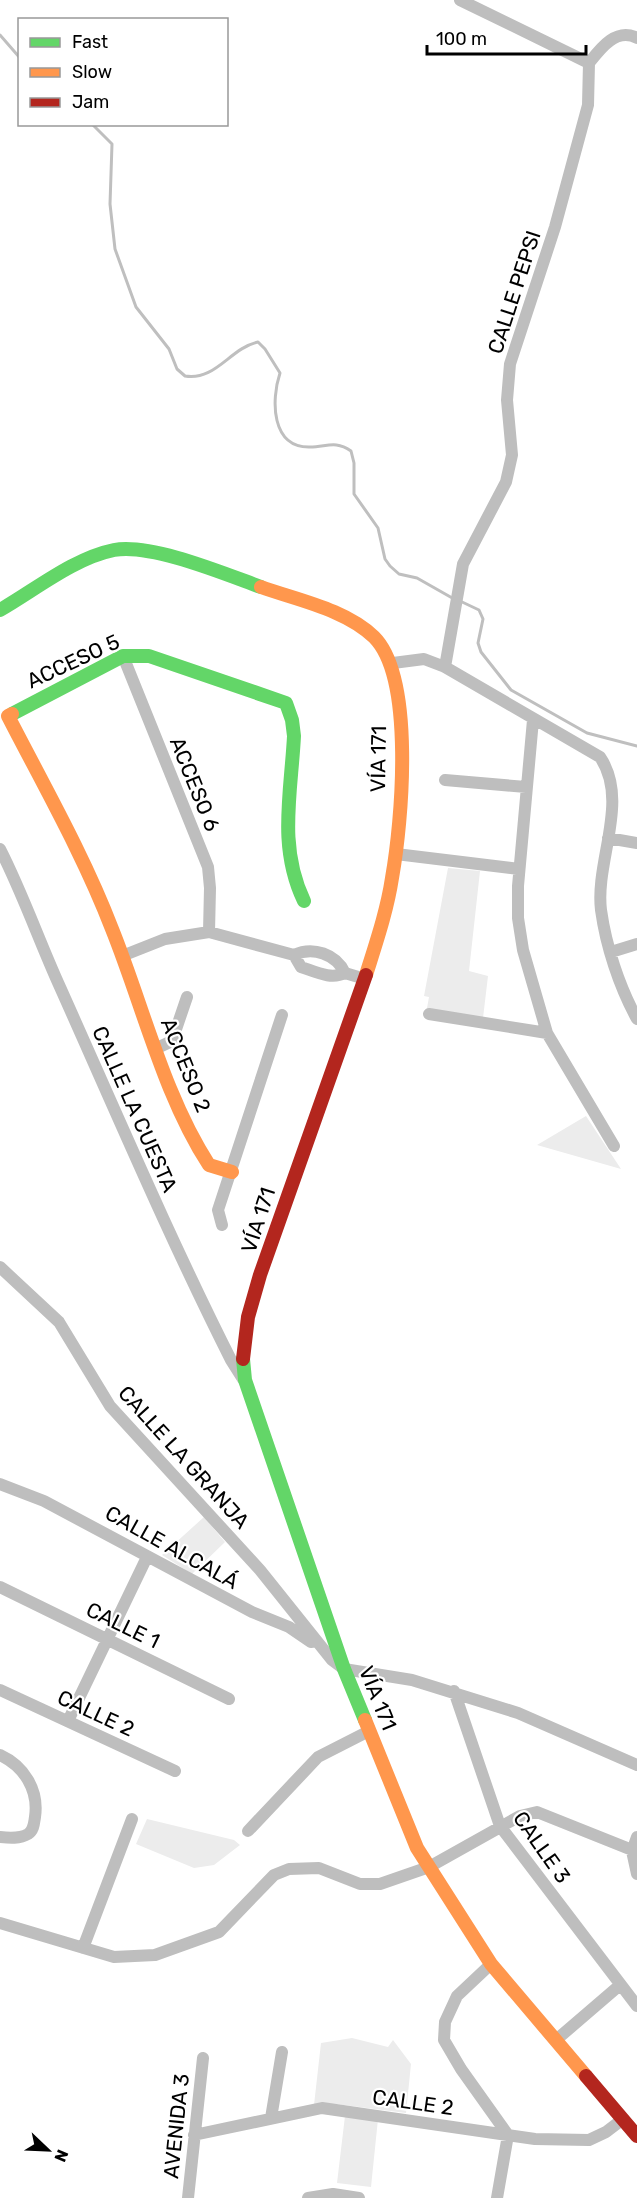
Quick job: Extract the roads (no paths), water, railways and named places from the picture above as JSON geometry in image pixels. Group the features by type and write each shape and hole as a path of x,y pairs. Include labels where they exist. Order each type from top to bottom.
{"main road":[{"name":"VÍA 171","path":"0,610 90,560 114,550 139,550 243,580 343,618 375,637 393,663 400,699 396,854 379,932 365,979 307,1134 252,1305 242,1368 244,1380 344,1669 417,1848 491,1964 637,2136"},
{"name":"ACCESO 5","path":"122,956 78,854 4,714 123,656 149,656 286,704 293,720 294,730 288,790 287,861 292,879 304,901"},
{"name":"ACCESO 2","path":"122,956 155,1049 202,1156 209,1165 218,1170 231,1172"}],"street":[{"path":"460,0 589,63 604,44 617,37 634,36 637,38"},
{"name":"CALLE PEPSI","path":"445,667 463,564 506,482 512,455 507,400 510,363 555,226 588,105 589,63"},
{"name":"ACCESO 6","path":"123,656 208,867 209,932"},
{"path":"393,663 424,659 445,667 600,757 609,769 612,790 601,908 611,952 637,1018"},
{"path":"533,720 519,870 518,918 523,950 547,1033 614,1146"},
{"path":"445,780 526,787"},
{"path":"608,838 637,843"},
{"name":"CALLE LA CUESTA","path":"0,849 21,889 111,1104 199,1297 231,1360 244,1380"},
{"path":"396,854 519,870"},
{"path":"122,956 165,939 209,932 294,955 306,949 322,952 340,962 345,972 365,979"},
{"path":"611,952 637,944"},
{"path":"294,955 301,967 317,973 336,977 345,972"},
{"path":"155,1049 172,1041 187,997"},
{"path":"429,1014 547,1033"},
{"path":"222,1225 218,1210 282,1015"},
{"name":"CALLE LA GRANJA","path":"0,1267 59,1322 110,1406 260,1570 322,1649 344,1669"},
{"name":"CALLE ALCALÁ","path":"0,1484 55,1506 147,1557 269,1620 289,1627 322,1649"},
{"path":"68,1721 147,1557"},
{"name":"CALLE 1","path":"0,1587 229,1699"},
{"path":"269,1620 282,1613 285,1603"},
{"path":"344,1669 412,1680 454,1691 518,1713 637,1765"},
{"name":"CALLE 2","path":"0,1690 175,1771"},
{"name":"CALLE 3","path":"454,1691 500,1826 637,2006"},
{"path":"248,1831 318,1757 369,1731"},
{"path":"0,1837 27,1835 33,1828 36,1812 34,1792 30,1781 5,1757"},
{"path":"0,1923 114,1957 155,1955 219,1932 274,1875 289,1869 319,1868 360,1884 380,1884 429,1867 500,1826 520,1816 537,1812 634,1851"},
{"path":"83,1948 132,1819"},
{"path":"637,1837 634,1851 637,1874"},
{"path":"491,1964 457,1996 445,2022 444,2040 461,2069 508,2135 498,2198"},
{"path":"556,2040 620,1985"},
{"path":"271,2118 282,2052"},
{"name":"AVENIDA 3","path":"188,2198 203,2058"},
{"name":"CALLE 2","path":"194,2135 322,2108 535,2139 589,2140 606,2132 623,2119"},
{"path":"308,2198 333,2194 359,2198"}],"waterway":[{"path":"0,35 18,56"},
{"path":"94,126 112,144 110,204 115,249 136,307 169,349 177,369 185,376 206,374 248,345 258,342 280,373 275,409 281,431 288,440 297,445 310,447 335,445 351,451 354,463 354,494 378,528 385,559 399,574 417,578 454,599"},
{"path":"460,601 479,610 483,619 478,643 481,652 511,690 587,733 637,746"}]}
